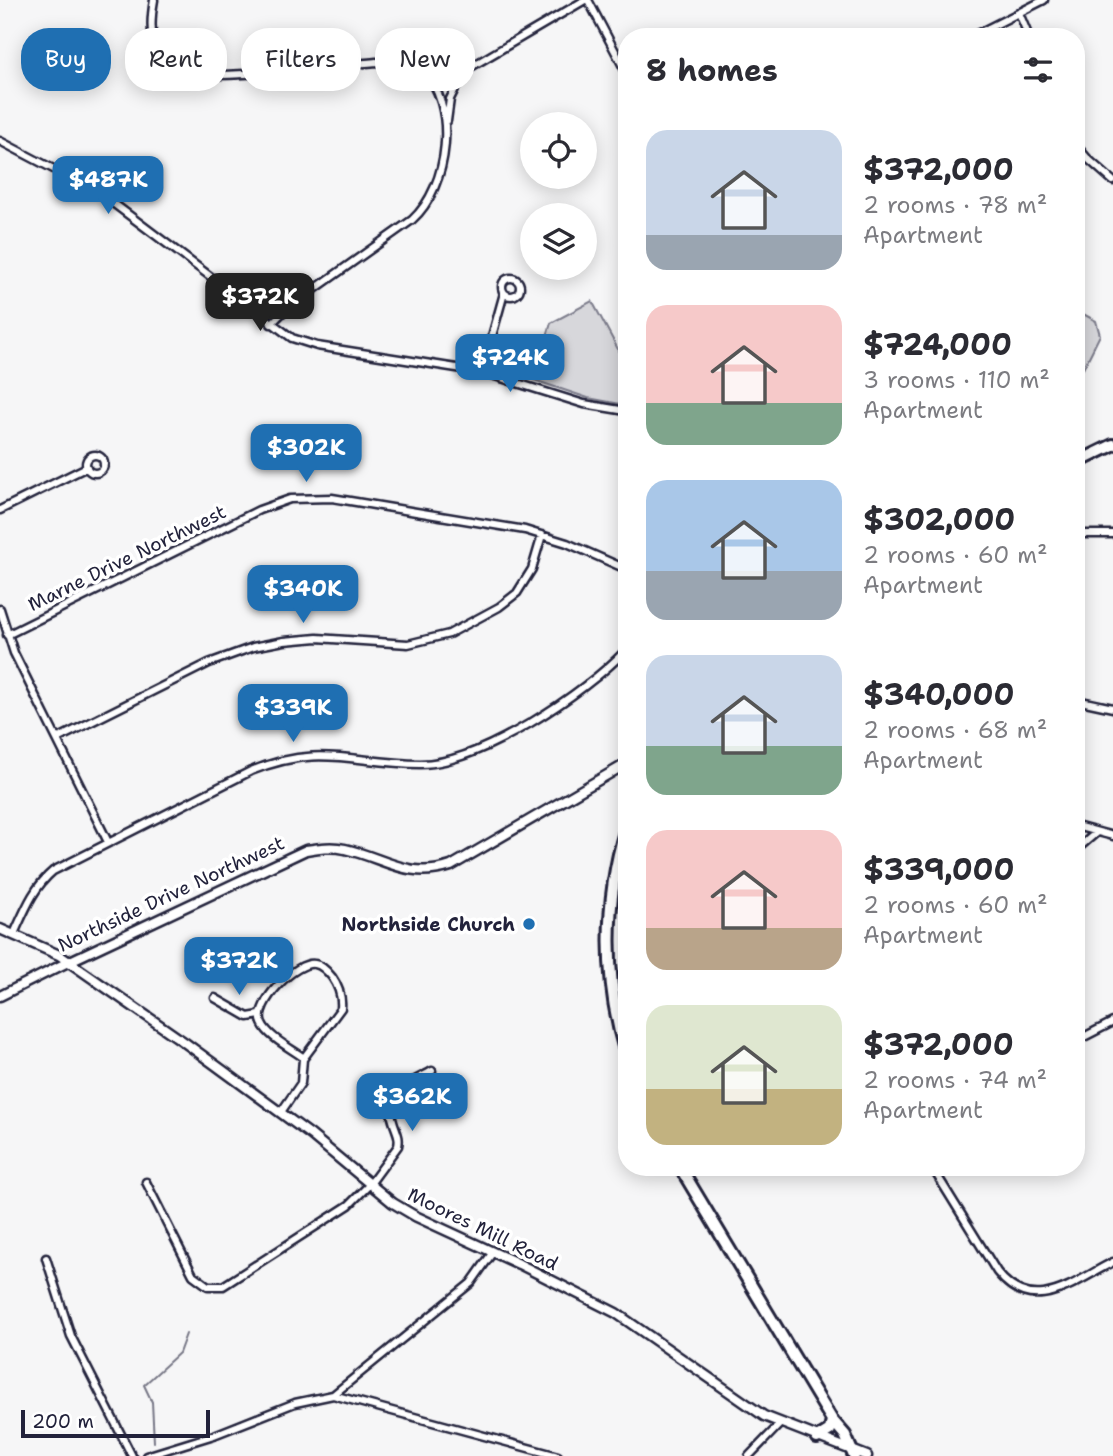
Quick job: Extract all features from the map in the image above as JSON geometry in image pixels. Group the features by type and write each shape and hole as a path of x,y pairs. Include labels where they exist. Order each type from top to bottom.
{"main road":[{"path":"1085,459 1113,445"},
{"path":"618,866 613,890 610,945 618,1014"},
{"path":"618,927 618,973"},
{"path":"685,1176 832,1420 859,1455"},
{"path":"693,1176 815,1378 845,1435"},
{"path":"817,1438 829,1431 832,1420"}],"street":[{"path":"154,0 150,28 154,45 166,63 189,75 239,74 375,62"},
{"path":"475,65 586,0 618,58"},
{"path":"989,28 1044,0"},
{"path":"1019,13 1025,28"},
{"path":"435,91 446,128"},
{"path":"271,324 284,311 420,212 439,173 450,99 454,91"},
{"path":"0,141 101,194 292,338 317,346 482,372 584,404 618,410"},
{"path":"1085,156 1113,181"},
{"path":"482,372 504,293"},
{"path":"0,510 87,467"},
{"name":"Marne Drive Northwest","path":"7,635 259,510 290,499 332,498 525,530 567,543 618,565"},
{"path":"1085,534 1113,534"},
{"path":"57,739 209,663 253,647 317,638 408,644 449,634 499,607 517,593 533,569 542,535"},
{"path":"0,609 7,635 108,842"},
{"path":"14,934 30,897 45,878 62,865 251,771 284,759 329,755 422,764 447,761 472,753 570,698 618,658"},
{"path":"1085,702 1113,708"},
{"name":"Northside Drive Northwest","path":"0,996 290,855 306,850 344,849 414,872 451,866 618,770"},
{"path":"1085,829 1113,836"},
{"path":"1085,842 1097,832"},
{"name":"Moores Mill Road","path":"0,929 46,948 68,962 281,1112 370,1184 415,1216 616,1313 749,1407 780,1424 859,1455"},
{"path":"281,1112 301,1083 304,1058 341,1009 338,988 327,972 313,963 302,966 274,990 260,1015 262,1024 269,1032 304,1058"},
{"path":"215,998 248,1017 260,1015"},
{"path":"1085,1036 1113,1022"},
{"path":"146,1182 193,1275 203,1284 215,1286 231,1282 349,1205 370,1184 399,1141 391,1111 395,1096 405,1085 432,1071"},
{"path":"938,1176 998,1272 1010,1286 1020,1292 1045,1295 1113,1262"},
{"path":"333,1395 471,1283 493,1252"},
{"path":"46,1258 71,1336 132,1456"},
{"path":"146,1456 214,1435 295,1403 333,1395 558,1456"},
{"path":"749,1456 780,1424"}],"shaded area":[{"path":"592,301 618,349 618,404 588,398 534,380 551,323"},
{"path":"1085,315 1096,321 1100,335 1085,365"}],"waterway":[{"path":"154,1442 152,1402 144,1385 179,1353 186,1334"}],"place":[{"name":"Northside Church","path":"529,924"}]}
